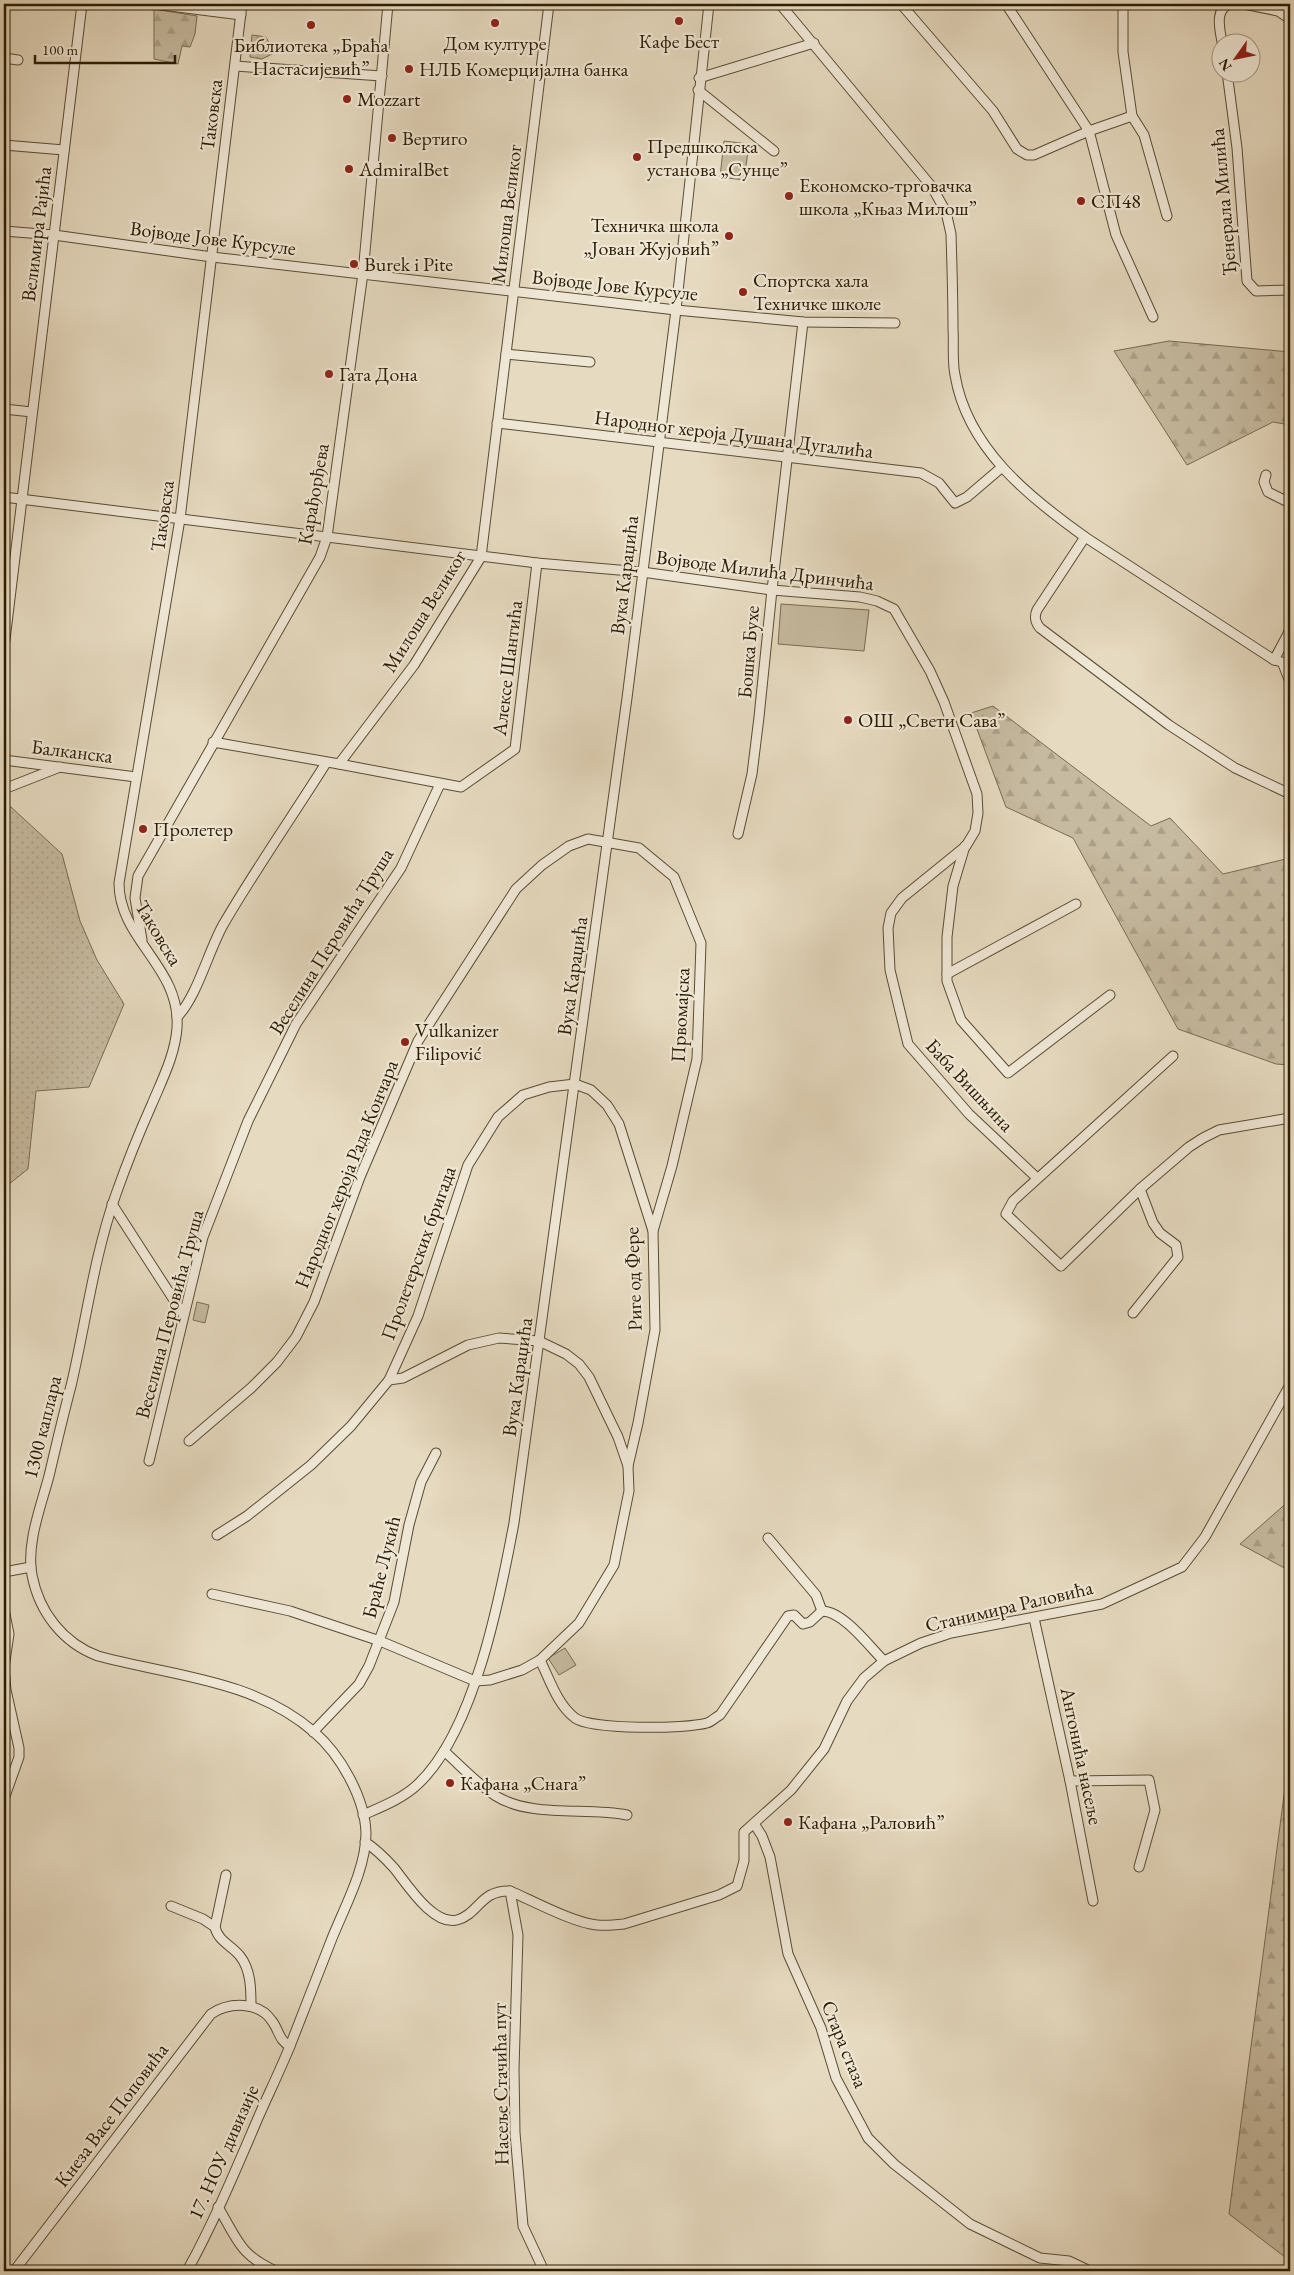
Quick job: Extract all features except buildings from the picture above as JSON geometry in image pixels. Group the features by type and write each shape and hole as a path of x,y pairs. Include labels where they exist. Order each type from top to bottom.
{"street":[{"name":"Велимира Рајића","path":"4,648 7,586 22,499 82,4"},
{"path":"154,4 241,15"},
{"name":"Таковска","path":"177,1017 171,988 129,924 121,907 119,892 120,872 180,519 242,4"},
{"name":"Карађорђева","path":"143,943 136,906 136,881 213,742 320,557 327,537 363,273 388,4"},
{"name":"Милоша Великог","path":"339,764 414,665 481,557 549,4"},
{"name":"Вука Караџића","path":"363,1815 415,1787 444,1751 458,1727 475,1681 498,1600 513,1532 609,842 676,310 699,78 709,4"},
{"path":"780,4 909,158 932,187 946,212 951,234 954,374 961,400 972,423 1001,468 1058,518 1085,537 1274,660 1287,664 1290,682"},
{"path":"901,4 993,111 1017,149 1027,155 1034,155 1089,131 1132,116"},
{"path":"1006,4 1089,131 1116,235 1153,317"},
{"path":"1123,4 1123,52 1132,116 1144,135 1167,216"},
{"path":"1221,32 1220,16 1222,10 1230,4"},
{"path":"1244,4 1272,9 1290,17"},
{"path":"1286,4 1290,17"},
{"path":"699,78 814,43"},
{"path":"4,58 18,60"},
{"path":"235,66 382,76"},
{"name":"Ђенерала Милића","path":"1228,82 1237,148 1247,281 1256,291 1290,290"},
{"path":"698,90 774,151"},
{"path":"4,145 64,150"},
{"name":"Војводе Јове Курсуле","path":"4,231 54,235 212,258 363,273 676,310 803,322 895,323"},
{"name":"Бошка Бухе","path":"738,834 752,774 803,322"},
{"path":"506,354 590,362"},
{"path":"4,409 32,412"},
{"name":"Народног хероја Душана Дугалића","path":"497,423 921,473 939,484 955,503 967,497 1001,468"},
{"path":"1266,475 1264,482 1268,492 1290,503"},
{"name":"Војводе Милића Дринчића","path":"4,497 537,564 642,572 772,590 860,597 877,601 894,609"},
{"path":"1085,537 1037,610 1035,615 1036,623 1040,628 1178,730 1235,768 1290,794"},
{"name":"Алексе Шантића","path":"339,764 461,787 515,749 537,564"},
{"name":"Баба Вишњина","path":"894,609 937,687 977,794 978,812 975,831 966,846 895,906 891,913 888,928 890,970 908,1044 969,1114 1037,1178"},
{"path":"1274,660 1290,630"},
{"path":"213,742 339,764"},
{"name":"Балканска","path":"4,760 136,777"},
{"path":"177,1017 188,1004 208,956 233,909 326,763"},
{"path":"4,789 62,766"},
{"name":"Веселина Перовића Труша","path":"149,1461 203,1237 248,1121 296,1024 401,868 440,784"},
{"name":"Народног хероја Рада Кончара","path":"189,1442 257,1382 277,1362 296,1337 314,1302 360,1177 418,1041 516,889 542,865 569,846 588,839 609,842"},
{"name":"Првомајска","path":"609,842 639,848 674,877 702,943 697,1059 672,1166 653,1231"},
{"path":"966,846 953,886 947,937 947,981 961,1020 1008,1073 1110,995"},
{"path":"947,974 1076,904"},
{"name":"1300 каплара","path":"177,1017 171,1058 112,1204 35,1530 31,1567 38,1592 50,1617 63,1635 79,1648 105,1658 203,1679 241,1690 272,1704 314,1732 328,1746 354,1790 363,1815 365,1842"},
{"path":"1173,1056 1013,1200 1006,1214 1061,1266 1140,1189 1189,1147 1220,1130 1290,1118"},
{"name":"Риге од Фере","path":"575,1084 591,1090 607,1105 619,1124 653,1231 654,1330 638,1423 628,1466"},
{"name":"Пролетерских бригада","path":"217,1535 247,1516 311,1465 351,1426 388,1380 418,1316 468,1165 498,1117 523,1095 549,1087 575,1084"},
{"path":"1134,1313 1178,1257 1176,1245 1160,1233 1153,1223 1140,1189"},
{"path":"112,1204 183,1314"},
{"path":"212,1594 290,1611 380,1641 475,1681 490,1680 522,1670 540,1660 579,1623 614,1565 629,1491 628,1466 610,1420 589,1377 579,1364 566,1354 539,1341 499,1338 468,1345 403,1378 388,1380"},
{"name":"Станимира Раловића","path":"510,1891 583,1922 596,1925 624,1924 719,1895 737,1886 744,1861 744,1832 755,1825 791,1790 818,1756 847,1701 864,1678 884,1661 922,1643 951,1633 1102,1604 1182,1567 1205,1538 1290,1386"},
{"name":"Браће Лукић","path":"314,1732 359,1684 380,1641 394,1602 409,1525 421,1482 436,1452"},
{"path":"768,1538 816,1595 822,1611"},
{"path":"4,1572 31,1567"},
{"path":"4,1608 9,1634 4,1668 6,1690 19,1748 19,1757 4,1799"},
{"path":"540,1660 562,1705 577,1719 585,1723 656,1727 708,1723 720,1715 788,1616 794,1615 803,1624 810,1622 822,1611 829,1611 839,1616 884,1661"},
{"name":"Антонића насеље","path":"1034,1618 1070,1781 1093,1901"},
{"path":"444,1751 482,1787 497,1797 533,1808 627,1815"},
{"path":"1070,1781 1149,1780 1155,1810 1139,1867"},
{"name":"Стара стаза","path":"755,1825 762,1836 770,1857 788,1954 821,2028 836,2078 868,2138 894,2164 970,2224 1040,2258 1069,2261 1090,2271"},
{"path":"365,1842 386,1859 424,1904 441,1918 458,1920 486,1897 496,1892 510,1891"},
{"name":"17. НОУ дивизије","path":"187,2271 218,2207 290,2046 356,1876 365,1842"},
{"path":"226,1875 215,1927 217,1935 241,1957 245,1965 250,1983 251,2006 267,2014 274,2023 282,2040 290,2046"},
{"name":"Насеље Стачића пут","path":"510,1891 518,1935 514,2069 515,2133 523,2226 544,2271"},
{"path":"171,1906 204,1919 215,1927"},
{"name":"Кнеза Васе Поповића","path":"14,2271 209,2016 227,2008 251,2006"},
{"path":"218,2207 239,2244 248,2255 276,2271"}],"green space":[{"path":"154,9 197,16 195,34 190,47 182,46 178,64 154,59"},
{"path":"252,35 266,37 274,53 262,59 250,57"},
{"path":"724,141 749,144 744,180 720,177"},
{"path":"1169,341 1290,352 1290,425 1273,422 1187,465 1114,351"},
{"path":"781,604 869,610 864,651 778,644"},
{"path":"993,706 1151,826 1170,818 1223,874 1290,858 1290,1065 1276,1064 1178,1029 1073,838 1006,807 971,713"},
{"path":"4,807 11,807 62,854 80,921 97,960 124,1004 89,1087 36,1091 28,1169 4,1188"},
{"path":"197,1302 209,1305 205,1323 193,1320"},
{"path":"1290,1500 1290,1571 1240,1544"},
{"path":"565,1648 576,1665 559,1675 548,1658"},
{"path":"1290,1674 1290,2261 1229,2214 1286,1780"}],"place":[{"name":"Кафе Бест","path":"679,21"},
{"name":"Дом културе","path":"495,23"},
{"name":"Библиотека „Браћа Настасијевић”","path":"311,25"},
{"name":"НЛБ Комерцијална банка","path":"409,69"},
{"name":"Mozzart","path":"347,99"},
{"name":"Вертиго","path":"392,138"},
{"name":"Предшколска установа „Сунце”","path":"637,157"},
{"name":"AdmiralBet","path":"349,169"},
{"name":"Економско-трговачка школа „Књаз Милош”","path":"789,196"},
{"name":"СП48","path":"1081,201"},
{"name":"Техничка школа „Јован Жујовић”","path":"729,236"},
{"name":"Burek i Pite","path":"354,264"},
{"name":"Спортска хала Техничке школе","path":"743,292"},
{"name":"Гата Дона","path":"329,374"},
{"name":"ОШ „Свети Сава”","path":"848,720"},
{"name":"Пролетер","path":"143,829"},
{"name":"Vulkanizer Filipović","path":"405,1042"},
{"name":"Кафана „Снага”","path":"450,1783"},
{"name":"Кафана „Раловић”","path":"788,1822"}]}
